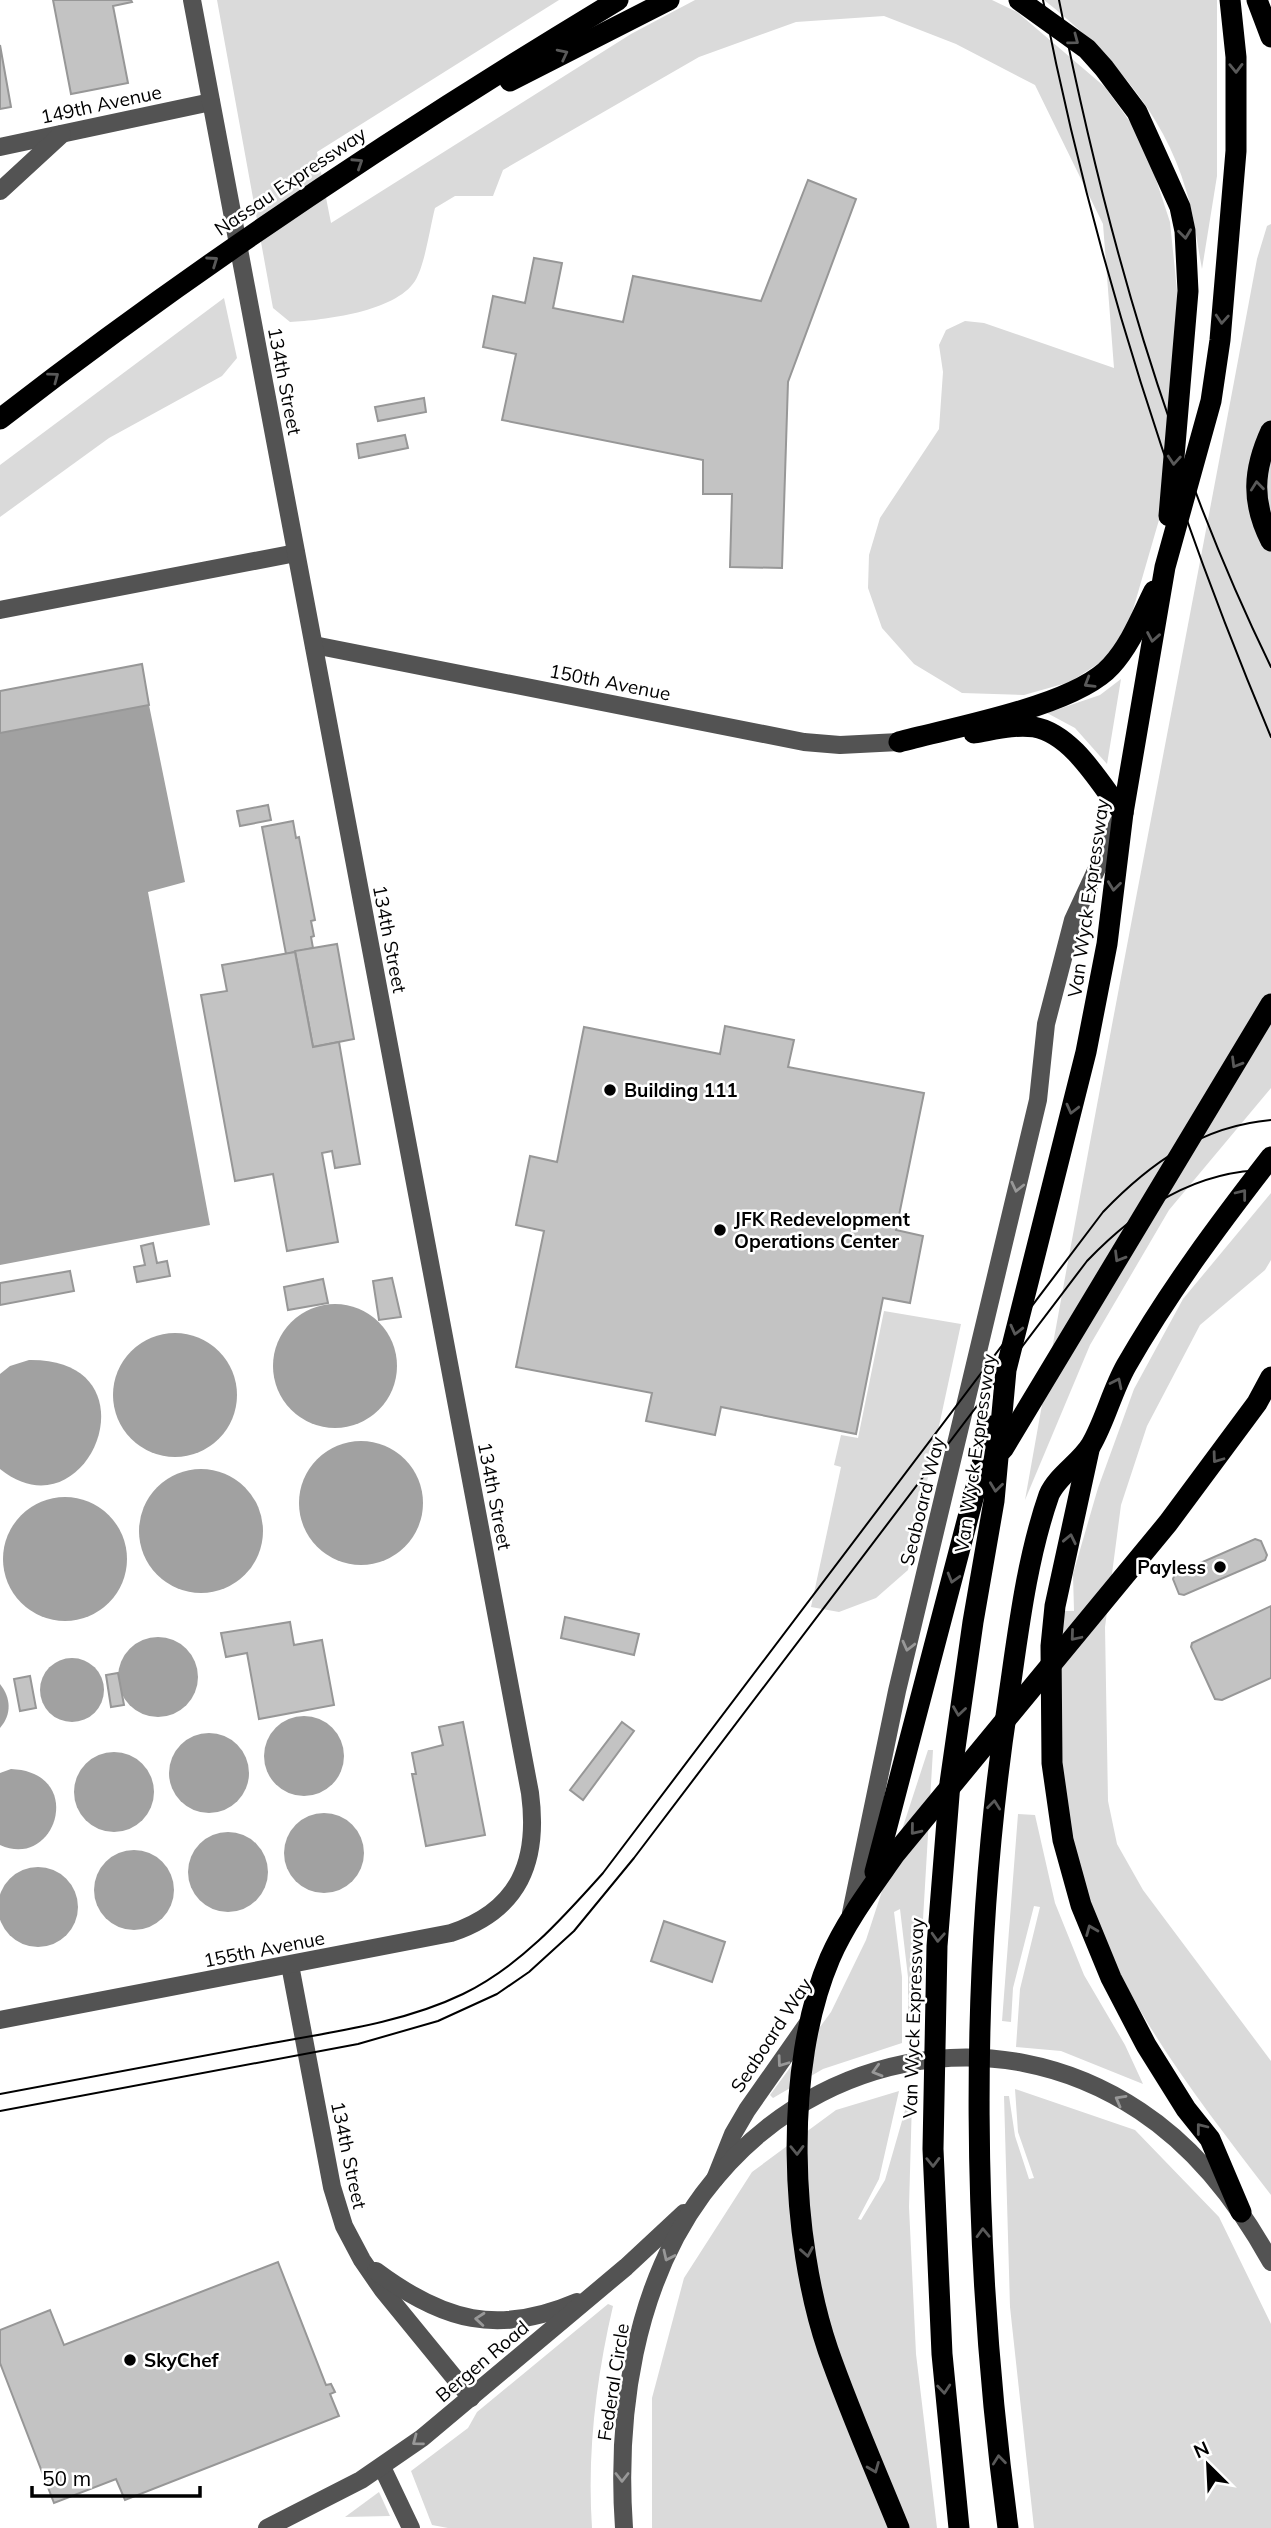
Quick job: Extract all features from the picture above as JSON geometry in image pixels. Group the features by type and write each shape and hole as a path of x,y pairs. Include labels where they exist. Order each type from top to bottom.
{"highway":[{"name":"Nassau Expressway","path":"0,418 157,300 323,186 392,140 618,0"},
{"path":"392,140 669,0"},
{"path":"899,742 1052,701 1099,677 1129,643 1166,567 1188,291 1185,231 1180,207 1149,134 1104,68 1087,49 1019,0"},
{"name":"Van Wyck Expressway","path":"959,2528 938,2300 933,2094 942,1864 950,1783 1001,1453 1006,1370 1086,1052 1107,944 1123,813 1166,567 1211,401 1220,340 1236,151 1236,57 1230,0"},
{"path":"1257,0 1271,37"},
{"path":"1271,431 1254,477 1263,526 1271,541"},
{"path":"899,742 1024,726 1037,728 1068,746 1123,813"},
{"path":"1001,1453 1271,1004"},
{"path":"1247,2221 1210,2139 1186,2109 1146,2045 1111,1978 1080,1905 1063,1840 1052,1763 1051,1646 1055,1606 1090,1446 1123,1371 1160,1307 1208,1237 1271,1157"},
{"path":"830,1983 854,1931 874,1877 1006,1370"},
{"path":"899,2528 828,2350 812,2282 798,2184 798,2117 806,2048 830,1957 895,1854 1168,1523 1257,1403 1271,1377"},
{"path":"1008,2528 986,2300 981,2020 989,1852 1015,1651 1030,1570 1051,1491 1090,1446"}],"street":[{"name":"134th Street","path":"192,0 530,1794 533,1843 518,1883"},
{"name":"149th Avenue","path":"0,146 211,102"},
{"path":"0,191 62,134"},
{"path":"0,610 296,553"},
{"name":"150th Avenue","path":"314,645 804,742 849,745 899,742"},
{"name":"Seaboard Way","path":"715,2179 733,2134 807,2025 830,1983 847,1927 897,1691 1038,1100 1046,1024 1073,920 1123,813"},
{"name":"155th Avenue","path":"0,2020 434,1938 467,1928 500,1906 518,1883"},
{"name":"134th Street","path":"290,1965 336,2203 362,2260 471,2398"},
{"name":"Federal Circle","path":"624,2528 622,2454 637,2343 663,2266 701,2196 745,2146 773,2122 835,2086 872,2072 913,2062 984,2058 1065,2075 1122,2100 1157,2123 1188,2150 1247,2221 1271,2262"},
{"name":"Bergen Road","path":"267,2528 341,2492 382,2467 471,2398 593,2295 701,2196"},
{"path":"1247,2221 1271,2241"},
{"path":"362,2260 421,2302 471,2318 495,2320 538,2316 593,2295"},
{"path":"382,2467 411,2528"}],"shaded area":[{"path":"217,0 559,0 317,152 331,223 631,34 695,0 992,0 1017,12 1105,87 1143,140 1170,222 1180,320 1161,513 1128,627 1104,660 1070,682 1024,695 962,693 914,664 882,628 868,588 869,555 880,518 939,429 943,372 939,345 946,330 965,321 984,323 1114,368 1103,224 1035,85 956,44 884,16 796,22 699,57 503,170 493,196 455,196 435,208 419,274 405,292 392,300 358,312 290,322 273,308"},
{"path":"1044,0 1217,0 1217,176 1202,269 1189,200 1176,161 1163,134 1130,84 1110,61"},
{"path":"1271,224 1271,1088 1169,1210 1090,1345 1025,1500 1257,259 1267,226"},
{"path":"224,298 237,358 222,376 109,438 0,517 0,465"},
{"path":"1121,679 1107,764 1075,728 1047,713 1100,695"},
{"path":"149,705 185,882 148,892 210,1225 0,1265 0,733"},
{"path":"1271,1193 1271,1260 1265,1270 1200,1325 1147,1426 1121,1505 1105,1627 1108,1801 1117,1844 1143,1890 1271,2061 1271,2195 1169,2056 1114,1961 1092,1910 1075,1855 1062,1790 1061,1677 1062,1611 1074,1611 1073,1574 1098,1488 1134,1389 1183,1299"},
{"path":"335,1304 359,1309 379,1322 392,1342 397,1366 392,1390 379,1410 359,1423 335,1428 311,1423 291,1410 278,1390 273,1366 278,1342 291,1322 311,1309"},
{"path":"884,1311 961,1324 908,1570 876,1598 839,1612 811,1607 841,1467 834,1465 841,1435 858,1438"},
{"path":"175,1333 199,1338 219,1351 232,1371 237,1395 232,1419 219,1439 199,1452 175,1457 151,1452 131,1439 118,1419 113,1395 118,1371 131,1351 151,1338"},
{"path":"29,1360 69,1367 93,1386 101,1412 97,1440 83,1465 60,1482 32,1485 0,1469 0,1374 10,1366"},
{"path":"361,1441 385,1446 405,1459 418,1479 423,1503 418,1527 405,1547 385,1560 361,1565 337,1560 317,1547 304,1527 299,1503 304,1479 317,1459 337,1446"},
{"path":"201,1469 225,1474 245,1487 258,1507 263,1531 258,1555 245,1575 225,1588 201,1593 177,1588 157,1575 144,1555 139,1531 144,1507 157,1487 177,1474"},
{"path":"65,1497 89,1502 109,1515 122,1535 127,1559 122,1583 109,1603 89,1616 65,1621 41,1616 21,1603 8,1583 3,1559 8,1535 21,1515 41,1502"},
{"path":"158,1637 173,1640 186,1649 195,1662 198,1677 195,1692 186,1705 173,1714 158,1717 143,1714 130,1705 121,1692 118,1677 121,1662 130,1649 143,1640"},
{"path":"72,1658 84,1660 95,1667 102,1678 102,1702 95,1713 84,1720 72,1722 60,1720 49,1713 42,1702 40,1690 42,1678 49,1667 60,1660"},
{"path":"0,1684 9,1706 7,1717 0,1728"},
{"path":"304,1716 319,1719 332,1728 341,1741 344,1756 341,1771 332,1784 319,1793 304,1796 289,1793 276,1784 267,1771 264,1756 267,1741 276,1728 289,1719"},
{"path":"209,1733 224,1736 237,1745 246,1758 249,1773 246,1788 237,1801 224,1810 209,1813 194,1810 181,1801 172,1788 169,1773 172,1758 181,1745 194,1736"},
{"path":"928,1750 933,1750 917,2021 908,2021 908,1977 900,1909 894,1912 902,1977 902,2043 823,2069 773,2098 770,2095 831,2012 866,1940"},
{"path":"114,1752 129,1755 142,1764 151,1777 154,1792 151,1807 142,1820 129,1829 114,1832 99,1829 86,1820 77,1807 74,1792 77,1777 86,1764 99,1755"},
{"path":"11,1769 35,1774 49,1786 56,1801 55,1818 48,1833 36,1845 20,1849 0,1845 0,1773"},
{"path":"324,1813 339,1816 352,1825 361,1838 364,1853 361,1868 352,1881 339,1890 324,1893 309,1890 296,1881 287,1868 284,1853 287,1838 296,1825 309,1816"},
{"path":"1018,1814 1035,1815 1055,1903 1084,1975 1125,2045 1143,2084 1061,2051 1016,2047 1020,1989 1040,1907 1034,1906 1013,1988 1011,2022 1002,2021"},
{"path":"228,1832 243,1835 256,1844 265,1857 268,1872 265,1887 256,1900 243,1909 228,1912 213,1909 200,1900 191,1887 188,1872 191,1857 200,1844 213,1835"},
{"path":"134,1850 149,1853 162,1862 171,1875 174,1890 171,1905 162,1918 149,1927 134,1930 119,1927 106,1918 97,1905 94,1890 97,1875 106,1862 119,1853"},
{"path":"38,1867 53,1870 66,1879 75,1892 78,1907 75,1922 66,1935 53,1944 38,1947 23,1944 10,1935 1,1922 -2,1907 1,1892 10,1879 23,1870"},
{"path":"1015,2089 1135,2130 1219,2217 1271,2324 1271,2528 1034,2528 1010,2307 1004,2096 1009,2096 1015,2136 1029,2179 1034,2178 1018,2132"},
{"path":"899,2091 879,2179 858,2219 861,2220 885,2180 908,2100 912,2100 909,2207 916,2354 937,2528 652,2528 652,2398 684,2278 752,2172 836,2110"},
{"path":"608,2304 613,2306 602,2361 592,2444 592,2528 448,2528 432,2525 411,2471 468,2428 477,2412"},
{"path":"379,2492 390,2516 345,2517"}],"building":[{"path":"53,0 131,0 132,2 113,6 128,83 71,94"},
{"path":"0,45 11,107 0,109"},
{"path":"808,180 856,199 788,382 782,568 730,567 732,494 703,494 703,460 502,420 516,354 483,347 493,296 525,303 534,258 562,263 553,308 623,322 633,276 761,301"},
{"path":"424,398 426,412 378,421 375,407"},
{"path":"405,435 408,448 359,458 357,444"},
{"path":"142,664 149,705 0,733 0,691"},
{"path":"268,805 271,820 240,826 237,811"},
{"path":"293,821 296,838 299,837 315,920 311,921 313,948 286,954 262,827"},
{"path":"337,944 354,1039 313,1047 295,951"},
{"path":"295,952 313,1047 339,1042 360,1164 335,1168 332,1151 322,1153 338,1242 287,1251 273,1174 235,1181 201,995 227,991 222,965"},
{"name":"JFK Redevelopment Operations Center","path":"725,1026 794,1040 788,1067 924,1093 896,1230 923,1236 910,1303 883,1298 856,1434 721,1407 715,1435 646,1421 652,1393 516,1367 544,1231 516,1225 530,1156 557,1162 584,1027 720,1054"},
{"path":"153,1243 157,1263 167,1261 170,1276 137,1282 134,1267 145,1265 141,1246"},
{"path":"70,1271 74,1291 0,1305 0,1283"},
{"path":"392,1278 401,1317 379,1320 373,1281"},
{"path":"323,1279 328,1303 288,1310 284,1287"},
{"name":"Payless","path":"1255,1539 1261,1541 1267,1555 1265,1560 1184,1595 1179,1594 1173,1579 1175,1574"},
{"path":"1271,1606 1271,1678 1222,1700 1215,1699 1191,1647 1192,1643"},
{"path":"565,1617 639,1634 634,1655 561,1638"},
{"path":"290,1622 294,1645 322,1640 334,1705 259,1719 247,1653 226,1657 221,1633"},
{"path":"118,1673 124,1705 111,1707 106,1675"},
{"path":"30,1676 36,1708 20,1711 14,1679"},
{"path":"463,1722 485,1835 426,1846 412,1774 416,1774 412,1753 443,1745 439,1727"},
{"path":"622,1722 634,1731 583,1800 570,1790"},
{"path":"664,1921 725,1942 712,1982 651,1961"},
{"path":"278,2262 326,2385 331,2384 335,2392 330,2394 339,2416 125,2500 116,2479 54,2503 0,2363 0,2330 50,2310 64,2345"}],"tram line":[{"path":"1043,0 1086,189 1138,375 1200,557 1271,737"},
{"path":"1059,0 1097,172 1144,341 1201,506 1271,667"},
{"path":"0,2094 342,2031 392,2019 463,1994 503,1970 539,1941 603,1873 1103,1212 1139,1178 1179,1150 1222,1130 1271,1120"},
{"path":"0,2111 358,2044 438,2021 497,1994 529,1972 574,1931 634,1858 1087,1261 1126,1225 1170,1196 1218,1176 1271,1170"}],"place":[{"name":"Building 111","path":"610,1090"},
{"name":"JFK Redevelopment Operations Center","path":"720,1230"},
{"name":"Payless","path":"1220,1567"},
{"name":"SkyChef","path":"130,2360"}]}
